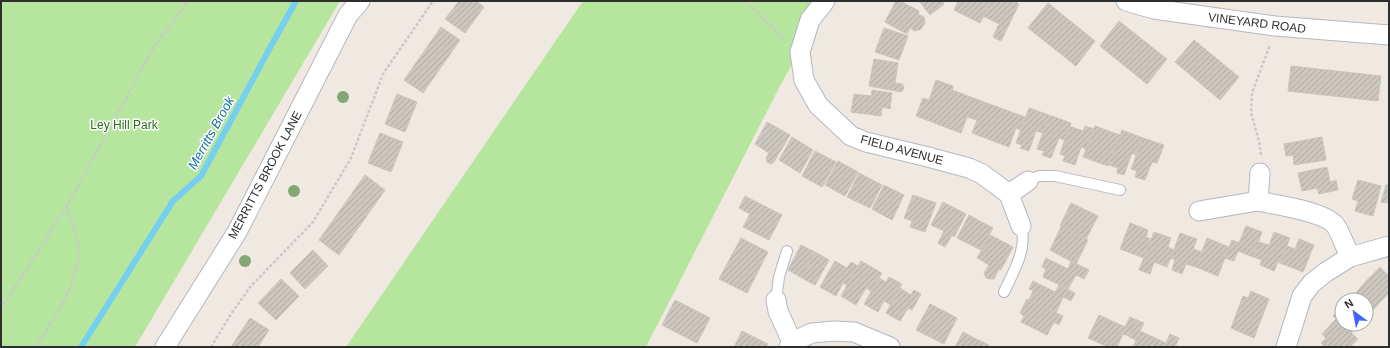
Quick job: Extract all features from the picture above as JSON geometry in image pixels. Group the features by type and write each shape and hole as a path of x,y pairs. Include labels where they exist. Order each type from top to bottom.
{"street":[{"name":"MERRITTS BROOK LANE","path":"164,347 237,232 348,15 360,1"},
{"name":"FIELD AVENUE","path":"825,1 810,20 800,52 804,80 818,105 851,136 866,142 969,168 982,174 1009,194"},
{"name":"VINEYARD ROAD","path":"1126,1 1154,8 1275,26 1389,35"},
{"path":"1258,202 1260,173"},
{"path":"1022,226 1009,194 1028,181"},
{"path":"1199,211 1258,202 1295,208 1323,217 1335,225 1350,257"},
{"path":"1286,347 1302,296 1312,283 1350,257 1389,246"},
{"path":"776,300 778,311 791,344 812,333 834,330 854,332 890,347"}],"lane":[{"path":"1028,181 1039,176 1055,176 1120,190"},
{"path":"1004,292 1023,249 1022,226"},
{"path":"776,300 779,277 787,251"}],"path":[{"path":"1,309 67,206 154,47 188,1"},
{"path":"211,347 231,314 251,286 313,222 351,158 382,74 433,1"},
{"path":"746,1 782,38 800,52"},
{"path":"1260,173 1262,163 1259,141 1251,113 1252,93 1275,30 1275,26"},
{"path":"36,347 71,286 77,261 78,242 67,206"}],"green space":[{"name":"Ley Hill Park","path":"1,1 340,1 135,347 1,347"},
{"path":"583,1 815,1 795,59 646,347 346,347"}],"building":[{"path":"459,1 476,1 484,7 465,33 445,19"},
{"path":"896,1 900,1 919,11 918,14 924,17 925,23 921,29 915,31 910,28 907,34 885,22"},
{"path":"919,1 942,1 944,4 930,15"},
{"path":"958,1 991,1 980,23 954,10"},
{"path":"991,1 1014,1 1019,4 1001,41 993,37 999,24 983,16"},
{"path":"1048,3 1095,41 1076,66 1028,28"},
{"path":"1119,21 1167,59 1147,84 1100,46"},
{"path":"441,27 460,40 423,93 404,80"},
{"path":"884,28 908,36 899,60 875,52"},
{"path":"1194,40 1239,77 1220,100 1175,62"},
{"path":"874,59 898,63 895,83 902,84 904,87 901,92 869,86"},
{"path":"1291,66 1381,76 1378,101 1288,91"},
{"path":"936,80 953,86 952,90 984,102 977,120 967,117 961,133 916,116 923,98 929,100"},
{"path":"872,90 892,93 890,109 882,107 881,116 851,112 854,94 871,96"},
{"path":"397,94 417,102 405,132 385,124"},
{"path":"984,102 1025,117 1020,130 1016,128 1009,147 972,133"},
{"path":"1029,108 1049,115 1043,133 1036,131 1029,151 1020,148 1022,145 1016,143"},
{"path":"1049,115 1071,123 1064,140 1059,138 1051,158 1042,155 1044,151 1037,149"},
{"path":"767,122 790,135 774,162 771,164 767,162 766,158 769,153 755,144"},
{"path":"1069,126 1083,131 1085,126 1094,129 1086,149 1081,147 1075,165 1063,161 1065,156 1060,154"},
{"path":"1095,126 1120,135 1108,166 1083,157"},
{"path":"1122,130 1143,138 1136,155 1132,153 1124,175 1117,173 1118,168 1109,165"},
{"path":"380,133 403,142 391,172 368,163"},
{"path":"792,137 813,150 800,173 779,160"},
{"path":"1322,137 1326,160 1294,165 1293,155 1286,156 1284,144"},
{"path":"1143,138 1164,145 1157,163 1152,162 1145,180 1135,177 1137,171 1131,169"},
{"path":"815,151 836,162 822,187 802,176"},
{"path":"838,161 858,172 845,196 825,185"},
{"path":"1327,167 1330,182 1336,180 1338,190 1319,194 1317,188 1302,191 1298,173"},
{"path":"859,173 882,185 870,208 847,197"},
{"path":"365,175 385,190 339,255 319,240"},
{"path":"1358,180 1381,186 1373,216 1355,211 1358,201 1352,199"},
{"path":"884,185 904,195 892,220 872,209"},
{"path":"1386,185 1389,185 1389,203 1381,202"},
{"path":"913,195 936,203 925,232 910,227 912,221 904,218"},
{"path":"745,196 782,215 769,240 743,227 750,214 739,208"},
{"path":"943,202 966,214 954,237 952,235 945,247 938,243 944,231 931,225"},
{"path":"1071,203 1098,216 1086,239 1060,226"},
{"path":"969,215 993,228 981,250 957,238"},
{"path":"1130,223 1148,230 1146,237 1151,239 1144,258 1120,249"},
{"path":"1246,226 1262,232 1253,257 1238,251 1234,261 1225,258 1232,240 1239,243"},
{"path":"1061,227 1088,240 1076,264 1050,250"},
{"path":"1154,232 1171,238 1168,247 1174,250 1167,267 1154,262 1150,274 1139,270"},
{"path":"1274,232 1290,238 1280,263 1278,262 1274,271 1260,265 1262,260 1253,257 1259,242 1269,245"},
{"path":"1180,233 1197,239 1193,249 1202,252 1196,267 1186,264 1182,274 1172,270 1175,260 1171,258"},
{"path":"990,235 1013,247 1001,270 999,269 994,279 986,278 984,273 989,265 977,258"},
{"path":"741,238 768,252 747,293 719,279"},
{"path":"1207,238 1229,247 1218,276 1196,267"},
{"path":"1299,239 1314,245 1303,272 1280,263 1287,246 1295,249"},
{"path":"801,245 815,252 802,278 788,270"},
{"path":"313,250 328,266 305,289 290,273"},
{"path":"815,252 829,260 815,285 802,278"},
{"path":"1046,258 1068,269 1071,261 1089,270 1084,279 1076,275 1068,289 1043,277 1046,269 1042,267"},
{"path":"835,261 847,268 851,262 858,266 847,285 843,283 836,296 820,287"},
{"path":"861,261 882,273 871,291 866,288 856,305 841,296"},
{"path":"1380,267 1389,276 1389,293 1385,297 1367,280"},
{"path":"889,277 902,284 891,305 884,301 878,312 864,304 879,278 886,282"},
{"path":"281,279 299,296 276,320 258,303"},
{"path":"1367,280 1385,297 1374,309 1374,292 1357,292"},
{"path":"1033,281 1055,292 1059,285 1075,293 1071,301 1063,297 1056,313 1029,300 1033,291 1029,289"},
{"path":"900,288 911,295 914,290 921,294 912,310 908,308 900,321 886,313"},
{"path":"1251,291 1269,299 1254,338 1231,328 1243,296 1248,298"},
{"path":"1027,299 1063,316 1059,325 1054,322 1047,335 1021,322 1024,316 1020,313"},
{"path":"675,300 710,318 697,343 662,325"},
{"path":"930,304 944,311 930,337 916,330"},
{"path":"944,311 957,318 944,344 930,337"},
{"path":"1099,315 1125,327 1130,317 1137,320 1129,336 1123,334 1117,347 1108,347 1088,338"},
{"path":"250,318 269,330 258,347 231,347"},
{"path":"1137,320 1144,323 1140,331 1166,343 1170,334 1179,338 1175,347 1133,347 1136,340 1129,337"},
{"path":"1334,321 1334,332 1350,332 1358,339 1350,347 1325,347 1321,343 1326,338 1322,334"},
{"path":"742,331 768,344 766,347 734,347"},
{"path":"963,332 976,339 972,347 955,347"},
{"path":"976,339 989,345 988,347 972,347"}],"waterway":[{"name":"Merritts Brook","path":"81,347 173,201 201,176 296,1"}]}
